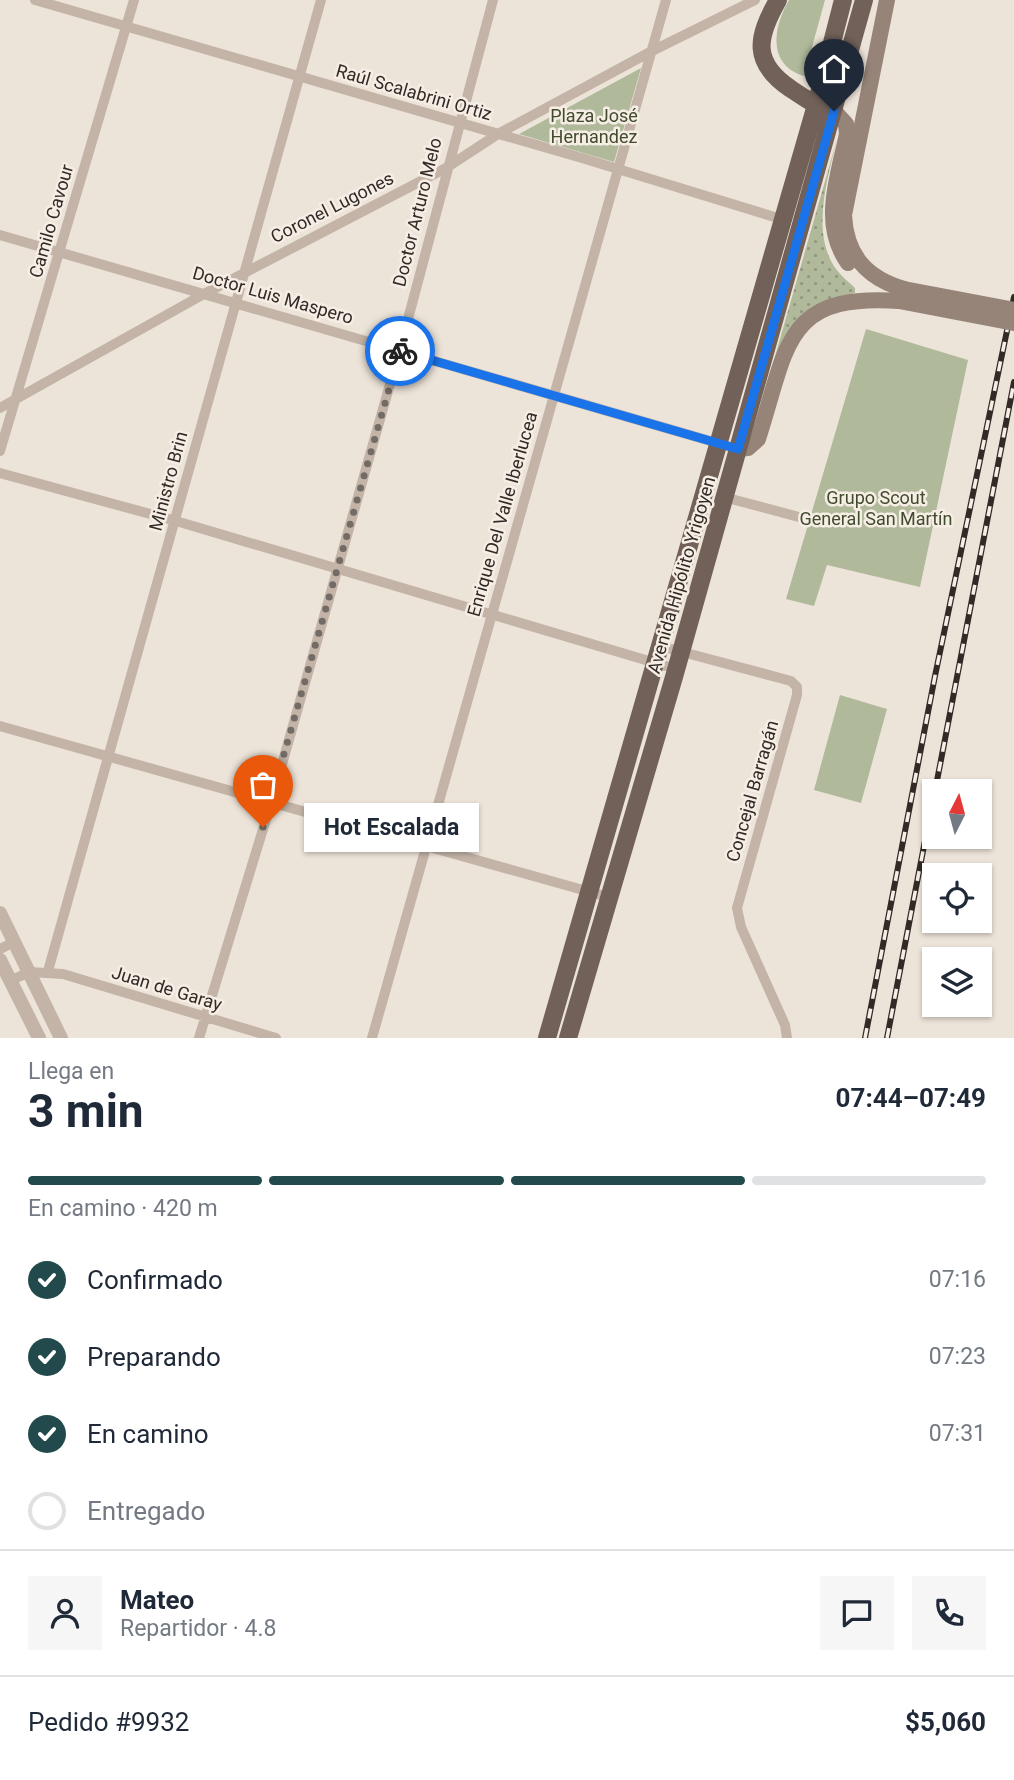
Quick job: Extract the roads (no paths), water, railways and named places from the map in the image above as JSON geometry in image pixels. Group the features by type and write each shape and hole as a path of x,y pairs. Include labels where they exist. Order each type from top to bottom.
{"main road":[{"path":"778,0 760,41 764,60 776,79 813,113 834,111 853,135 844,215 850,250 862,267 887,284 904,289 1014,310"},
{"name":"Avenida Hipólito Yrigoyen","path":"547,1038 813,113 843,0"},
{"name":"Avenida Hipólito Yrigoyen","path":"568,1038 678,661 864,0"},
{"path":"887,0 833,212 836,243 866,284 899,301"},
{"path":"738,449 748,448 758,439 789,346 802,322 823,308 861,299 899,301 1014,323"}],"street":[{"name":"Raúl Scalabrini Ortiz","path":"35,0 619,169 782,219"},
{"name":"Camilo Cavour","path":"0,451 134,0"},
{"name":"Ministro Brin","path":"48,971 321,0"},
{"name":"Doctor Arturo Melo","path":"198,1038 271,803 400,349 458,122 493,0"},
{"name":"Enrique Del Valle Iberlucea","path":"372,1038 666,0"},
{"name":"Coronel Lugones","path":"0,408 204,294 446,168 498,134 652,51 755,0"},
{"name":"Doctor Luis Maspero","path":"0,235 738,449"},
{"path":"0,473 176,520 491,616 678,661"},
{"path":"724,497 810,520"},
{"name":"Concejal Barragán","path":"658,655 791,681 797,687 737,908 741,927 785,1025 787,1038"},
{"path":"0,726 608,897"},
{"path":"0,913 61,1038"},
{"path":"0,949 14,942"},
{"path":"0,960 39,1038"},
{"name":"Juan de Garay","path":"29,972 48,971 275,1038"},
{"path":"10,981 29,972"}],"railway":[{"path":"865,1038 935,676 1014,297"},
{"path":"937,779 1014,382"},
{"path":"887,1038 923,849"}],"place":[{"name":"Hot Escalada","path":"263,827"}],"park label":[{"name":"Plaza José Hernandez","path":"594,125"},
{"name":"Grupo Scout General San Martín","path":"876,507"}]}
